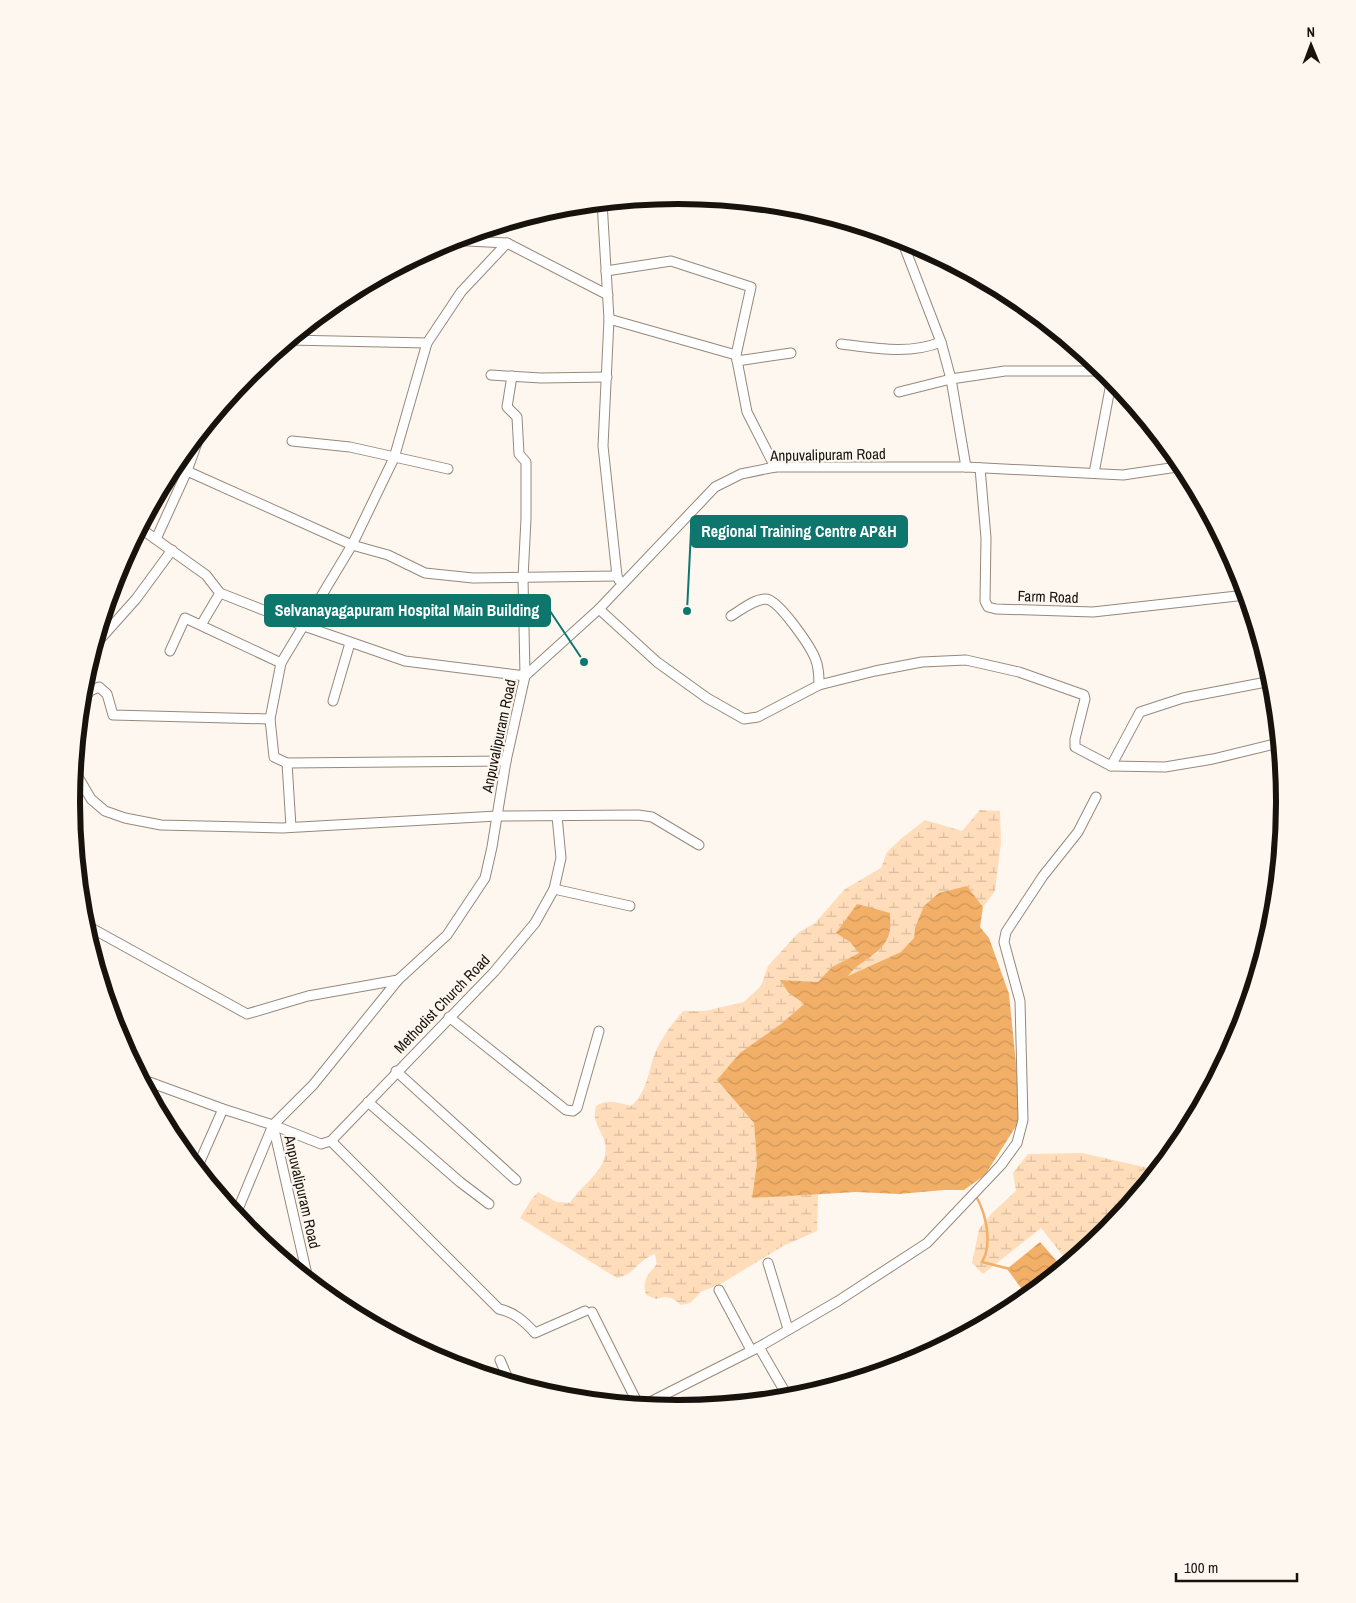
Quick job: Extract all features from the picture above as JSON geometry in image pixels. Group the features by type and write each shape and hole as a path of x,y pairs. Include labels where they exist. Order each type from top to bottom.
{"street":[{"path":"602,209 609,319 603,446 617,576 621,585"},
{"path":"470,241 507,243 608,295"},
{"path":"506,761 287,763 274,758 270,719 281,663 352,545 394,458 427,343 460,292 507,243"},
{"path":"905,248 941,342 951,378 966,467"},
{"path":"606,271 671,261 752,288 737,358 747,412 775,468"},
{"path":"609,319 737,358 791,353"},
{"path":"298,340 427,343"},
{"path":"841,344 883,350 922,348 941,342"},
{"path":"899,392 951,378 1005,371 1091,370"},
{"path":"491,375 541,378 606,376"},
{"path":"145,531 206,574 220,593 304,626 405,660 525,676 523,578 526,462 519,454 517,417 508,407 512,376"},
{"path":"1094,473 1110,388"},
{"path":"292,441 350,447 448,469"},
{"path":"156,539 194,450"},
{"name":"Anpuvalipuram Road","path":"306,1269 273,1125 313,1085 398,980 447,935 485,878 506,761 525,676 599,610 715,487 741,474 775,468 966,467 1123,474 1174,467"},
{"name":"Farm Road","path":"980,468 986,538 985,601 988,607 996,610 1094,612 1239,596"},
{"path":"187,471 352,545 388,555 425,573 473,578 617,576"},
{"path":"104,635 136,599 172,550"},
{"path":"201,625 220,593"},
{"path":"731,616 756,602 766,599 774,602 796,628 815,657 818,665 819,685"},
{"path":"599,610 657,662 706,698 744,719 758,717 819,685 922,662 966,660 1019,672 1084,695 1085,699 1075,739 1075,747 1111,766 1165,767 1213,759 1273,744"},
{"path":"170,651 186,618 281,663"},
{"path":"333,701 350,643"},
{"path":"1111,766 1140,712 1183,698 1264,682"},
{"path":"90,691 99,687 107,694 113,715 270,719"},
{"path":"287,763 291,827"},
{"path":"81,781 91,799 105,812 161,825 291,827 497,816 638,815 652,816 699,845"},
{"path":"656,1399 755,1348 838,1301 927,1243 1001,1165 1017,1143 1022,1120 1020,1002 1004,942 1006,932 1043,876 1078,832 1096,797"},
{"name":"Methodist Church Road","path":"331,1141 396,1071 494,972 535,923 554,889 560,858 557,816"},
{"path":"554,889 630,906"},
{"path":"94,929 247,1014 308,996 398,980"},
{"path":"449,1017 566,1110 573,1111 577,1108 599,1031"},
{"path":"396,1071 516,1180"},
{"path":"151,1082 321,1144 331,1141 498,1309 516,1315 535,1332 589,1311 635,1398"},
{"path":"368,1102 460,1182 489,1204"},
{"path":"200,1161 223,1109"},
{"path":"239,1207 273,1125"},
{"path":"768,1263 788,1329"},
{"path":"719,1290 783,1390"},
{"path":"500,1360 507,1374"}],"green space":[{"path":"980,810 1000,811 1001,843 995,891 983,907 967,886 915,928 914,938 901,952 846,977 860,963 879,952 850,942 859,953 832,967 819,982 780,980 788,992 804,1004 717,1080 754,1123 757,1163 752,1198 818,1194 817,1231 783,1246 719,1285 702,1291 690,1303 681,1305 672,1298 656,1299 646,1295 646,1278 657,1264 655,1254 628,1273 617,1278 520,1218 538,1192 557,1202 570,1203 594,1176 603,1161 605,1153 605,1143 595,1118 596,1106 609,1102 631,1106 636,1101 644,1089 658,1047 683,1011 705,1011 744,1002 761,986 768,966 798,933 815,923 845,889 881,868 887,852 902,838 925,820 962,831"},
{"path":"1082,1153 1150,1168 1128,1196 1064,1257 1041,1228 983,1274 972,1263 979,1229 992,1213 1016,1191 1013,1173 1028,1154"}],"water":[{"path":"967,886 983,907 980,927 989,938 1009,994 1019,1094 1018,1123 985,1175 964,1190 899,1194 856,1192 752,1198 757,1163 754,1123 717,1080 740,1053 781,1024 804,1004 788,992 780,980 818,982 832,967 859,953 850,942 836,933 857,904 890,913 890,929 886,941 881,947 858,965 848,976 901,952 914,938 915,928 924,906 939,893"},
{"path":"1040,1242 1058,1263 1023,1290 1007,1269"}],"waterway":[{"path":"976,1196 983,1211 988,1238 982,1262 1010,1269"}],"place":[{"name":"Regional Training Centre AP&H","path":"687,611"},
{"name":"Selvanayagapuram Hospital Main Building","path":"584,662"}]}
